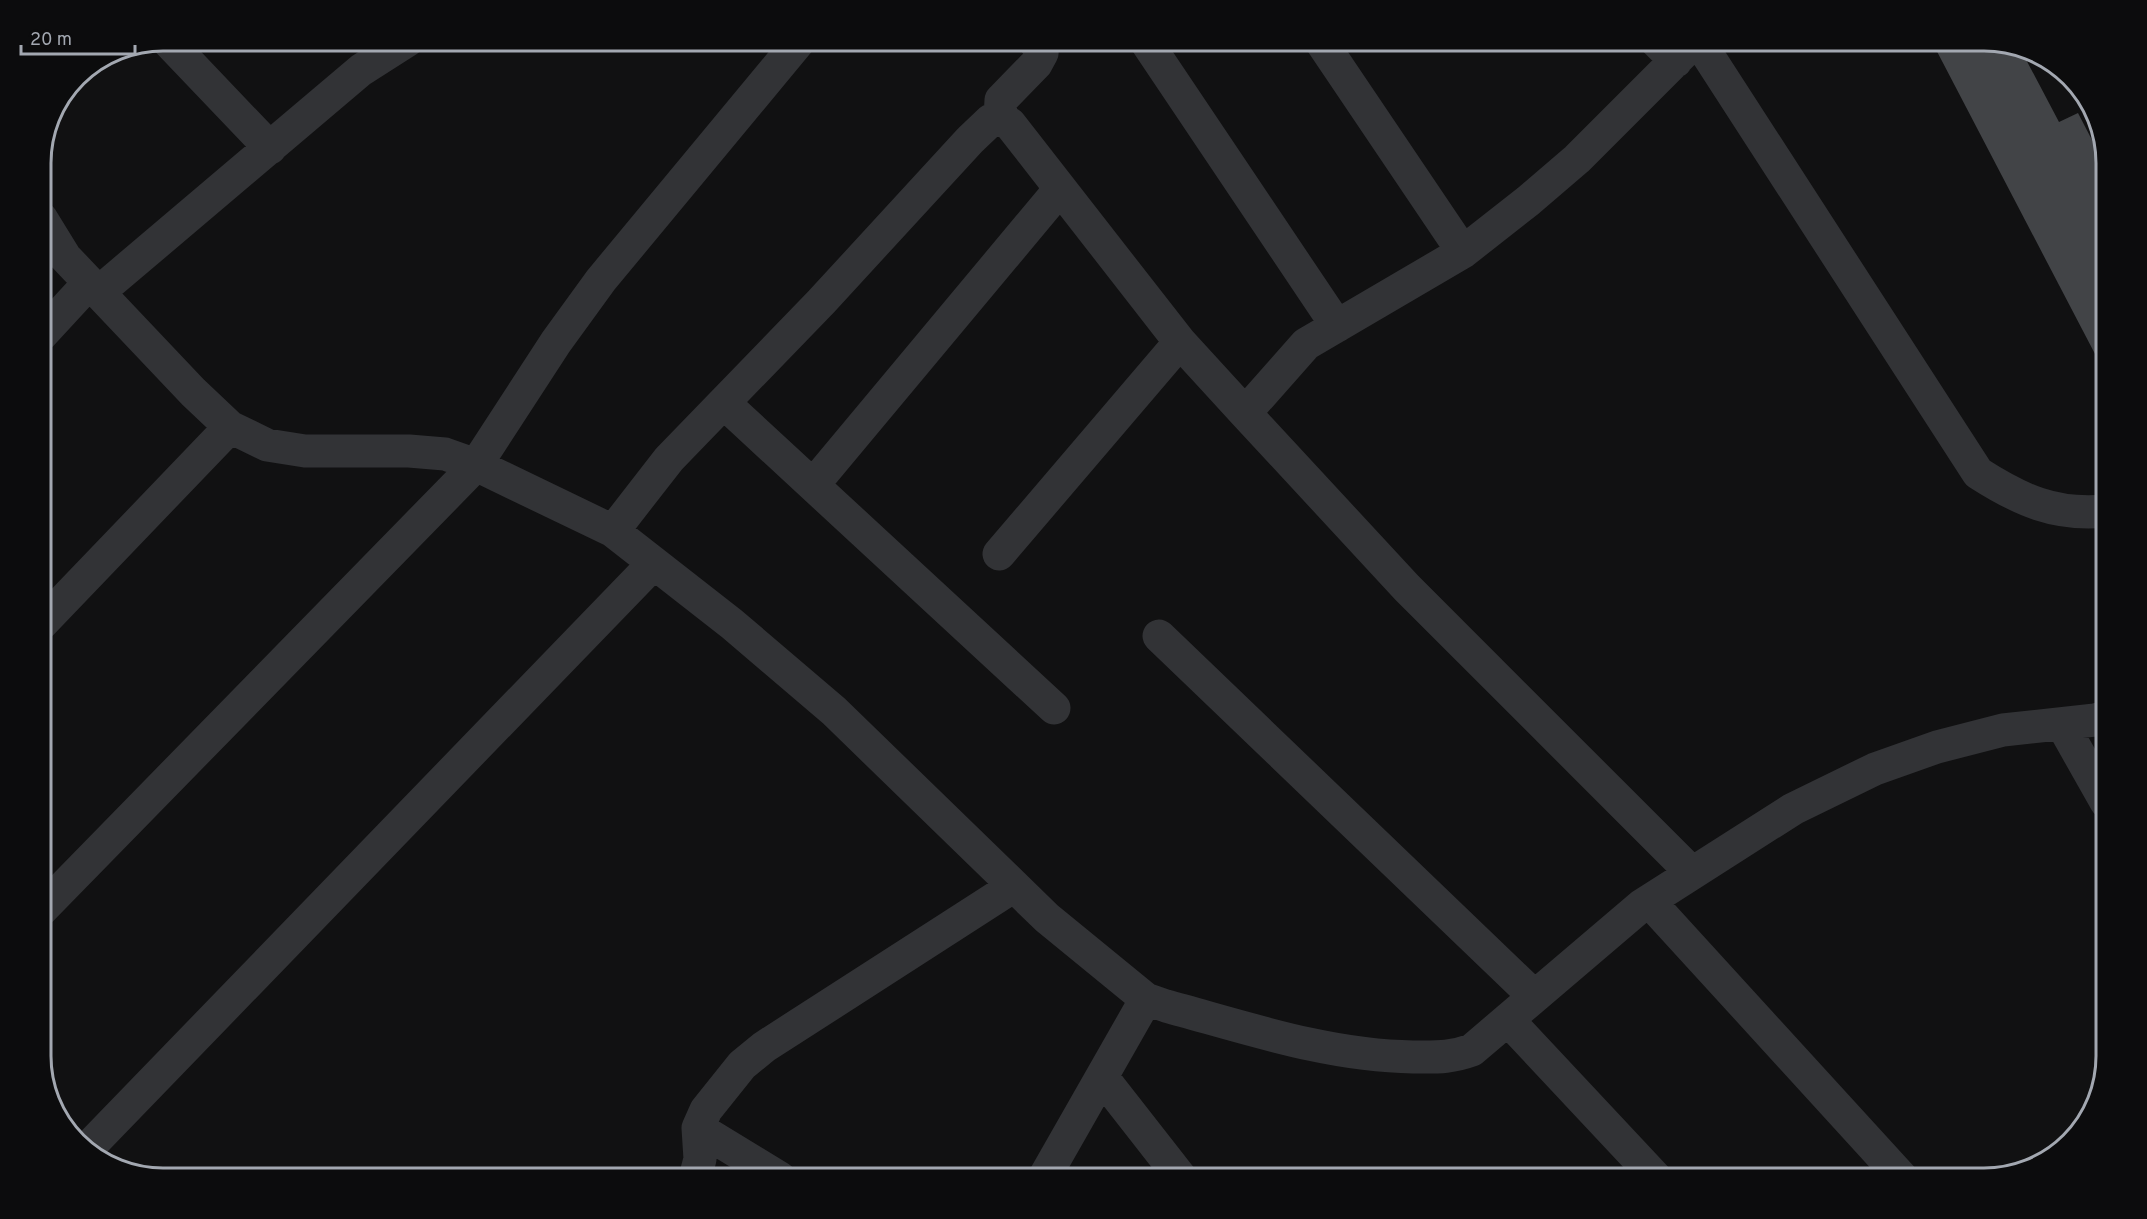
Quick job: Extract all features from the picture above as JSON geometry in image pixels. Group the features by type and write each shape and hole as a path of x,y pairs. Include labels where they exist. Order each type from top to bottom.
{"street":[{"path":"177,51 270,148"},
{"path":"51,325 386,51"},
{"path":"51,900 476,465 556,342 602,280 791,51"},
{"path":"1000,118 1001,100 1036,64 1042,53 1041,51"},
{"path":"1152,51 1337,326"},
{"path":"1327,51 1463,252"},
{"path":"1245,413 1306,344 1463,252 1528,201 1577,159 1676,51"},
{"path":"1684,51 1978,473 2002,489 2031,502 2062,512 2096,512"},
{"path":"613,531 669,459 821,302 970,140 991,120 1000,118 1010,124 1180,342 1245,413 1407,588 1692,873"},
{"path":"813,485 1060,189"},
{"path":"51,234 65,257 193,392 230,427 267,445 305,452 409,451 445,454 476,465 613,531 732,624 834,711 1047,918 1146,999 1306,1043 1380,1056 1453,1057 1472,1050 1649,901 1793,809 1875,769 1937,747 2003,730 2096,720"},
{"path":"999,554 1180,342"},
{"path":"724,403 1054,708"},
{"path":"51,614 230,427"},
{"path":"93,1143 654,563"},
{"path":"1159,636 1534,996"},
{"path":"2062,724 2096,784"},
{"path":"698,1168 700,1159 698,1128 706,1110 742,1065 764,1047 1014,886"},
{"path":"1649,901 1892,1168"},
{"path":"1050,1168 1146,999"},
{"path":"1508,1020 1646,1168"},
{"path":"1102,1077 1172,1168"},
{"path":"698,1128 762,1168"}],"building":[{"path":"1937,51 1999,52 2026,60 2059,122 2078,113 2095,145 2096,155 2096,356"}]}
